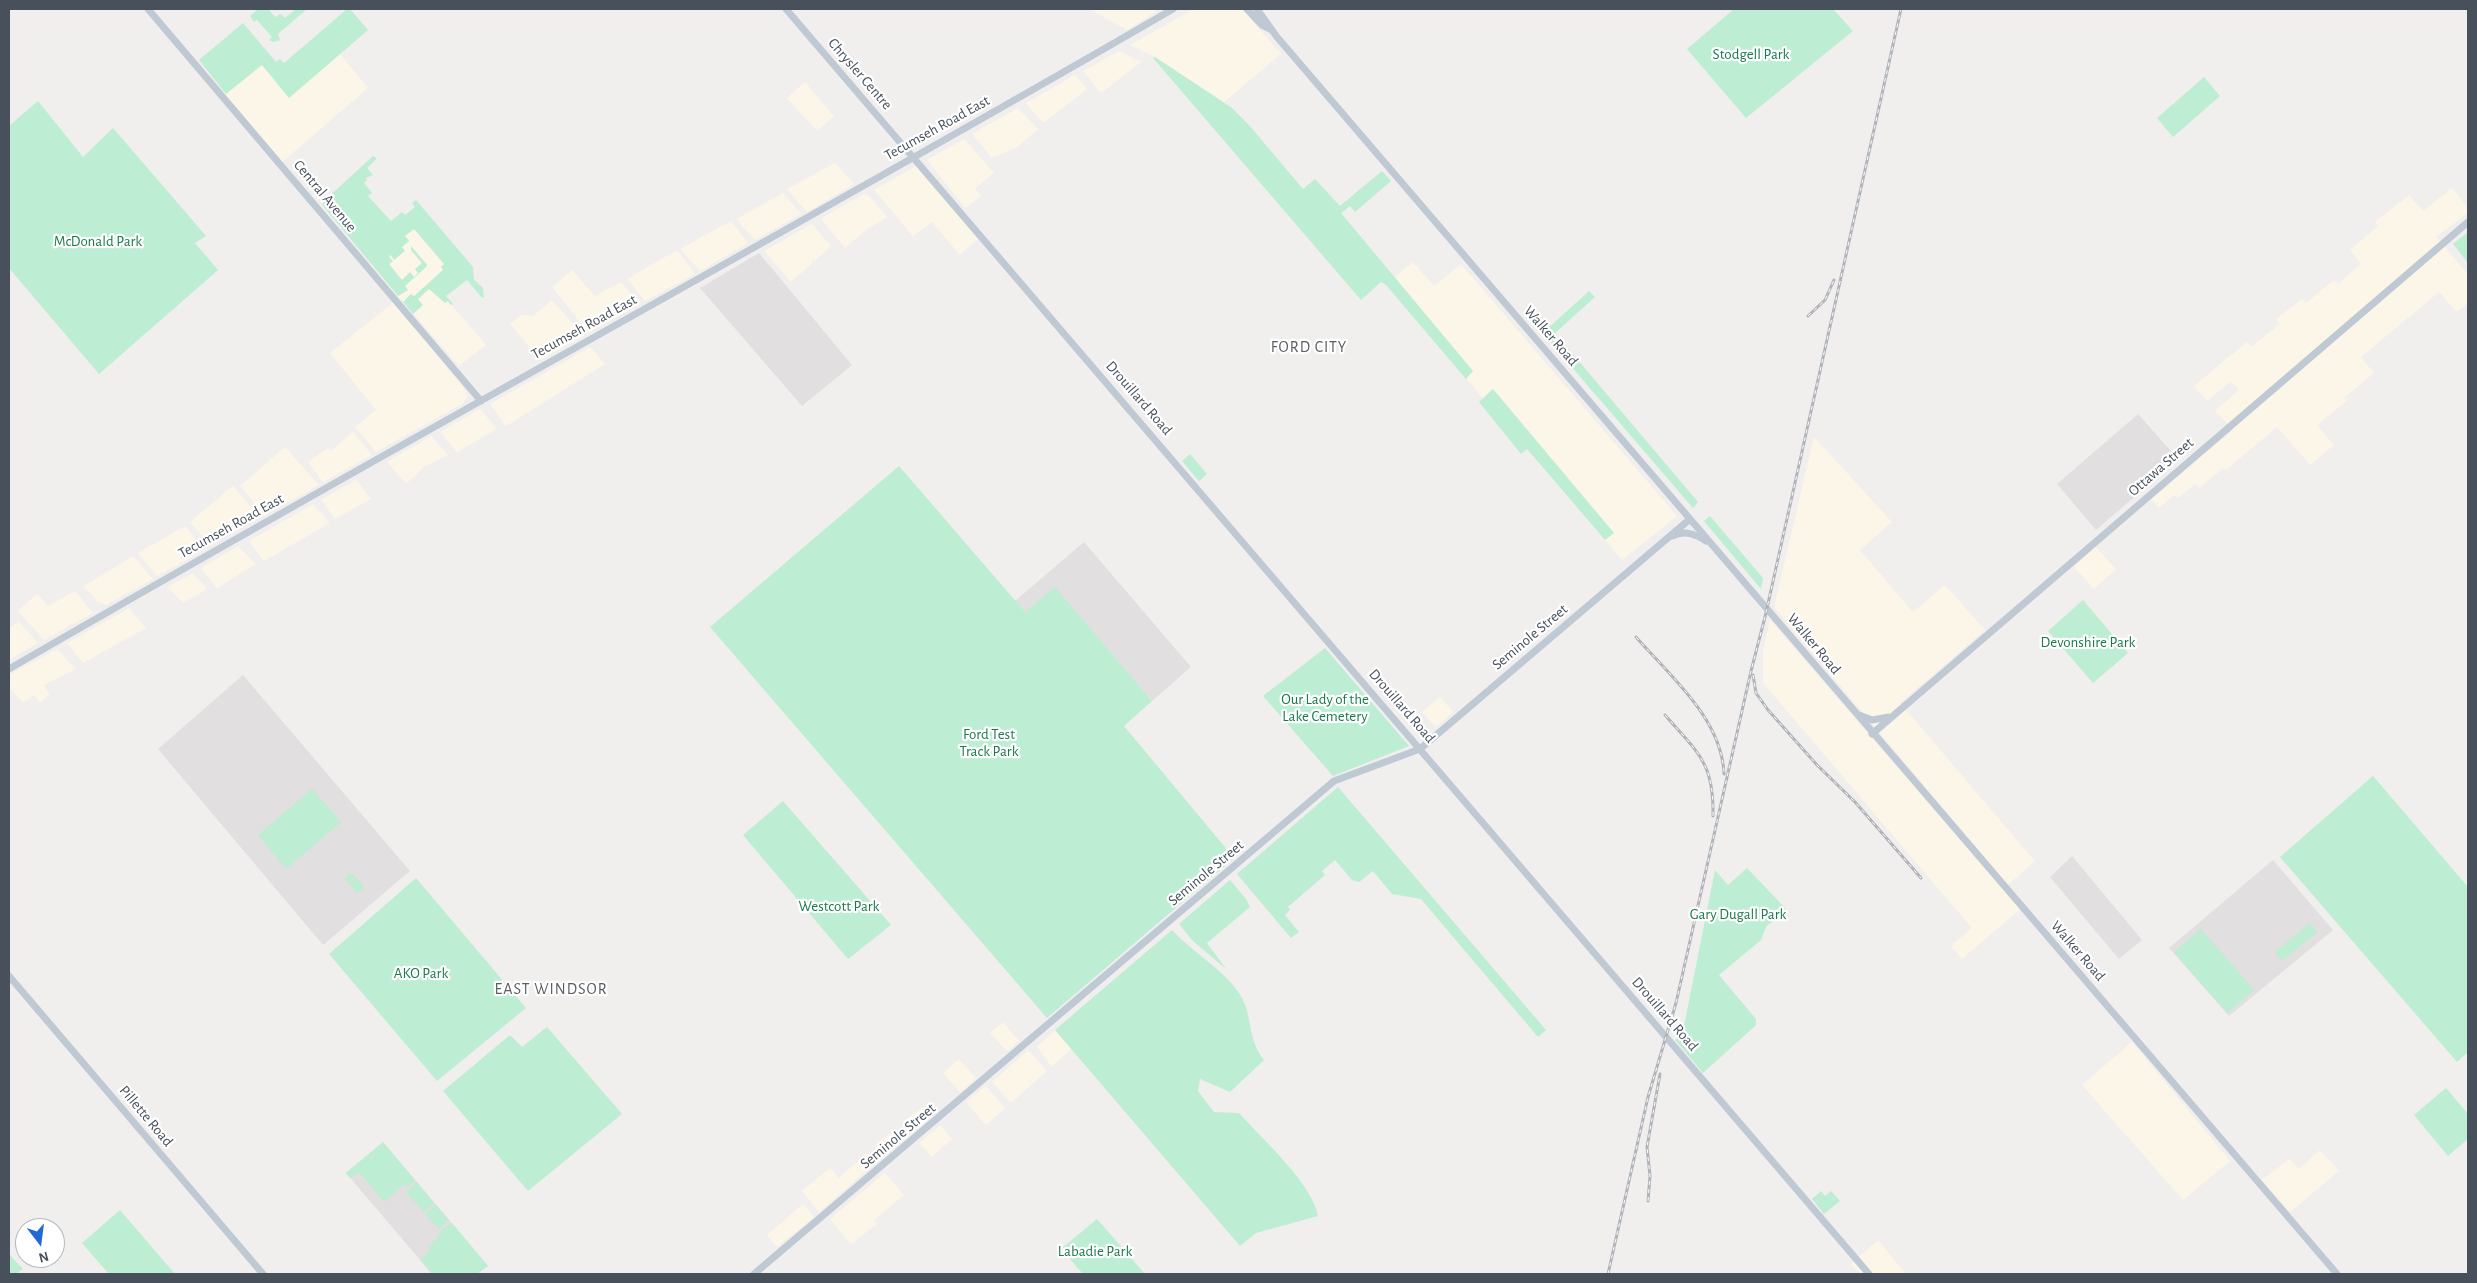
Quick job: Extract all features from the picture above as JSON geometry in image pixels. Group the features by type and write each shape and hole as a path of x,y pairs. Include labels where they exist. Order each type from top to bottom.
{"street":[{"name":"Central Avenue","path":"148,9 481,401"},
{"name":"Chrysler Centre","path":"786,9 913,157"},
{"name":"Tecumseh Road East","path":"9,669 1173,9"},
{"name":"Walker Road","path":"1247,9 1262,25 1272,30"},
{"name":"Walker Road","path":"1257,9 1272,30 1690,518 1872,734 2337,1274"},
{"name":"Drouillard Road","path":"913,157 1868,1274"},
{"name":"Ottawa Street","path":"1872,734 2468,222"},
{"name":"Seminole Street","path":"754,1274 1334,782 1420,749 1690,518"},
{"path":"1667,539 1677,534 1694,534 1711,544"},
{"path":"1856,714 1872,720 1894,715"},
{"name":"Pillette Road","path":"9,976 263,1274"}],"shaded area":[{"path":"1089,9 1160,9 1127,30"},
{"path":"1194,9 1242,9 1281,54 1224,102 1155,57 1130,45"},
{"path":"1119,51 1141,62 1101,93 1083,71"},
{"path":"269,54 299,89 340,54 368,88 282,162 223,93"},
{"path":"1075,75 1087,89 1043,123 1026,103"},
{"path":"805,82 834,116 817,131 787,98"},
{"path":"1018,108 1038,129 1016,148 992,158 972,134"},
{"path":"964,139 994,173 975,189 981,196 965,208 927,160"},
{"path":"835,163 854,184 807,212 787,189"},
{"path":"916,166 978,239 960,255 932,222 913,236 874,190"},
{"path":"2452,188 2468,208 2468,213 2436,237 2468,274 2468,303 2457,312 2439,292 2361,357 2374,373 2344,398 2347,401 2317,425 2334,445 2310,465 2277,427 2226,470 2223,468 2200,488 2195,484 2178,498 2174,495 2159,508 2151,499 2233,430 2215,411 2239,390 2231,381 2207,401 2194,386 2247,342 2251,347 2280,324 2276,319 2302,299 2306,303 2334,280 2338,284 2361,264 2350,250 2378,226 2375,222 2409,195 2423,211"},
{"path":"783,193 801,214 755,240 736,219"},
{"path":"864,194 869,196 887,217 866,230 845,248 822,220 823,217"},
{"path":"731,221 748,243 700,271 680,249"},
{"path":"812,224 831,246 815,261 813,259 812,264 791,282 764,251"},
{"path":"416,226 449,265 431,281 486,345 459,366 370,264"},
{"path":"677,250 695,274 645,301 627,279"},
{"path":"759,253 852,365 802,406 700,288"},
{"path":"1413,262 1434,286 1461,264 1677,516 1622,560 1386,285"},
{"path":"572,270 595,296 621,282 640,304 589,333 552,287"},
{"path":"552,300 584,336 540,360 510,324 521,315 533,316"},
{"path":"394,302 466,391 467,397 462,404 376,452 355,427 376,410 330,353"},
{"path":"590,347 605,364 506,426 490,404"},
{"path":"480,409 497,429 457,452 440,432"},
{"path":"2138,414 2178,459 2096,530 2057,484"},
{"path":"353,432 372,455 323,482 308,462 328,448 331,451"},
{"path":"431,436 448,455 424,467 406,484 387,462"},
{"path":"1814,437 1892,522 1860,550 1913,612 1945,585 1985,630 1900,703 2035,861 2008,885 1774,607"},
{"path":"285,447 319,485 265,515 240,486"},
{"path":"356,480 371,499 335,519 321,500"},
{"path":"233,486 260,517 210,545 190,522"},
{"path":"313,504 330,523 264,561 249,541"},
{"path":"185,526 205,550 157,576 138,553"},
{"path":"1084,542 1191,667 1152,701 1055,588 1025,612 1015,601"},
{"path":"238,546 256,564 217,588 201,568"},
{"path":"2096,547 2116,569 2094,589 2074,567"},
{"path":"133,556 153,579 106,605 97,601 84,586"},
{"path":"193,573 207,589 183,603 167,587"},
{"path":"75,591 93,613 44,640 18,611 37,594 48,606"},
{"path":"129,608 146,628 83,663 67,643"},
{"path":"1770,620 2020,909 1962,959 1951,946 1972,928 1763,683 1763,651"},
{"path":"19,621 38,643 9,660 9,629"},
{"path":"57,649 76,669 44,685 50,694 40,702 34,695 23,703 9,687 9,675"},
{"path":"243,675 410,871 323,945 158,749"},
{"path":"1440,697 1453,712 1436,727 1422,712"},
{"path":"2072,856 2142,940 2119,959 2050,877"},
{"path":"2273,860 2333,930 2229,1016 2169,948"},
{"path":"1003,1022 1019,1041 1007,1051 990,1033"},
{"path":"1055,1030 1071,1049 1052,1067 1037,1047"},
{"path":"2132,1042 2230,1161 2183,1200 2082,1085"},
{"path":"1028,1050 1047,1071 1011,1103 992,1082"},
{"path":"959,1059 976,1078 960,1092 943,1073"},
{"path":"986,1086 1005,1108 986,1125 966,1102"},
{"path":"922,1107 931,1117 912,1133 903,1122"},
{"path":"940,1125 952,1139 932,1157 919,1143"},
{"path":"890,1133 899,1144 884,1157 875,1146"},
{"path":"383,1142 488,1266 477,1274 432,1274 346,1173"},
{"path":"2320,1150 2339,1171 2290,1212 2262,1180 2289,1159 2299,1169"},
{"path":"867,1153 875,1163 819,1212 802,1191 830,1168 839,1178"},
{"path":"885,1173 904,1195 874,1220 877,1224 851,1244 830,1219"},
{"path":"803,1204 814,1217 777,1247 767,1235"},
{"path":"1878,1240 1906,1274 1860,1274 1851,1264"}],"green space":[{"path":"258,9 271,9 269,10 275,17 281,14 285,18 296,9 307,9 278,34 280,40 273,42 269,40 272,37 257,20 254,22 250,16"},
{"path":"347,9 350,9 368,30 289,98 262,65 226,94 199,60 243,23 276,62 280,59 284,63"},
{"name":"Stodgell Park","path":"1734,9 1833,9 1853,31 1746,118 1687,49"},
{"path":"1155,57 1232,108 1249,125 1303,189 1315,179 1340,206 1382,171 1391,181 1355,212 1350,206 1341,213 1473,371 1466,379 1386,285 1381,282 1361,300 1153,58"},
{"path":"2204,77 2220,96 2173,137 2157,118"},
{"name":"McDonald Park","path":"38,101 83,157 113,128 206,236 195,243 218,270 99,374 9,268 9,126"},
{"path":"373,156 377,158 367,168 373,175 366,178 367,180 364,183 372,193 368,196 391,221 402,212 405,215 415,207 412,203 416,200 473,267 474,280 483,288 484,297 482,298 467,280 446,296 453,304 451,305 448,301 445,303 429,289 418,299 423,305 413,314 403,302 411,294 414,296 443,270 441,267 444,264 414,229 405,236 409,241 402,247 405,251 394,260 391,255 389,257 393,261 389,264 402,280 410,272 414,277 418,273 415,269 422,263 411,250 411,246 427,265 405,286 408,290 398,296 324,207 322,204 324,201"},
{"path":"2468,232 2468,263 2453,244"},
{"path":"1589,291 1595,297 1555,333 1698,502 1693,508 1546,337 1545,331"},
{"path":"1493,389 1614,533 1605,540 1527,449 1521,454 1479,402"},
{"path":"1190,454 1207,474 1199,481 1182,461"},
{"name":"Ford Test Track Park","path":"899,466 1025,612 1055,587 1152,701 1124,726 1234,858 1047,1018 710,627"},
{"path":"1710,516 1763,578 1761,589 1704,521"},
{"name":"Devonshire Park","path":"2083,600 2128,653 2093,683 2048,631"},
{"name":"Our Lady of the Lake Cemetery","path":"1325,648 1409,746 1333,776 1263,696"},
{"path":"2373,776 2468,887 2468,1052 2457,1062 2280,857"},
{"path":"1338,787 1546,1030 1538,1037 1421,899 1392,894 1373,871 1359,882 1352,880 1335,860 1322,871 1325,875 1288,907 1290,910 1285,915 1299,932 1291,938 1237,874"},
{"path":"312,789 341,822 286,869 258,835"},
{"name":"Westcott Park","path":"783,801 891,925 848,959 743,835"},
{"name":"Gary Dugall Park","path":"1747,868 1786,909 1766,927 1761,940 1719,975 1756,1019 1756,1025 1703,1073 1675,1040 1683,1031 1715,870 1728,885"},
{"path":"349,874 353,874 364,887 357,893 345,879"},
{"name":"AKO Park","path":"416,878 526,1008 437,1081 329,954"},
{"path":"1230,880 1246,899 1250,907 1207,943 1226,969 1192,940 1179,924"},
{"path":"2310,923 2317,932 2282,961 2275,952"},
{"path":"2201,929 2254,990 2227,1013 2174,952"},
{"path":"1172,930 1219,971 1236,989 1248,1013 1255,1044 1264,1060 1230,1092 1200,1079 1198,1091 1214,1112 1239,1113 1273,1148 1306,1190 1314,1203 1318,1216 1256,1233 1240,1246 1055,1030"},
{"path":"547,1027 622,1114 528,1191 443,1091 510,1035 522,1047"},
{"path":"2446,1088 2468,1114 2468,1139 2448,1156 2414,1115"},
{"path":"383,1142 415,1180 407,1187 404,1184 384,1202 359,1172 350,1178 346,1173"},
{"path":"417,1182 434,1203 424,1212 406,1192"},
{"path":"1821,1191 1825,1196 1831,1191 1840,1201 1824,1214 1812,1199"},
{"path":"436,1205 449,1220 439,1229 425,1214"},
{"path":"120,1210 175,1274 109,1274 82,1243"},
{"name":"Labadie Park","path":"1097,1219 1145,1274 1083,1274 1061,1249"},
{"path":"452,1223 488,1266 477,1274 432,1274 420,1260 430,1251 428,1247 439,1236 440,1231"},
{"path":"9,1254 15,1260 15,1268 23,1269 16,1274 9,1274"}],"railway":[{"path":"1608,1274 1648,1097 1676,1003 1751,671 1765,617 1901,9"},
{"path":"1808,316 1825,300 1834,280"},
{"path":"1636,637 1678,683 1704,717 1714,735 1721,754 1724,774"},
{"path":"1753,675 1756,693 1768,710 1817,765 1855,802 1921,878"},
{"path":"1665,715 1695,749 1707,770 1713,798 1713,816"},
{"path":"1648,1201 1650,1176 1647,1147 1660,1074"}],"district":[{"name":"FORD CITY","path":"1309,347"},
{"name":"EAST WINDSOR","path":"551,989"}]}
